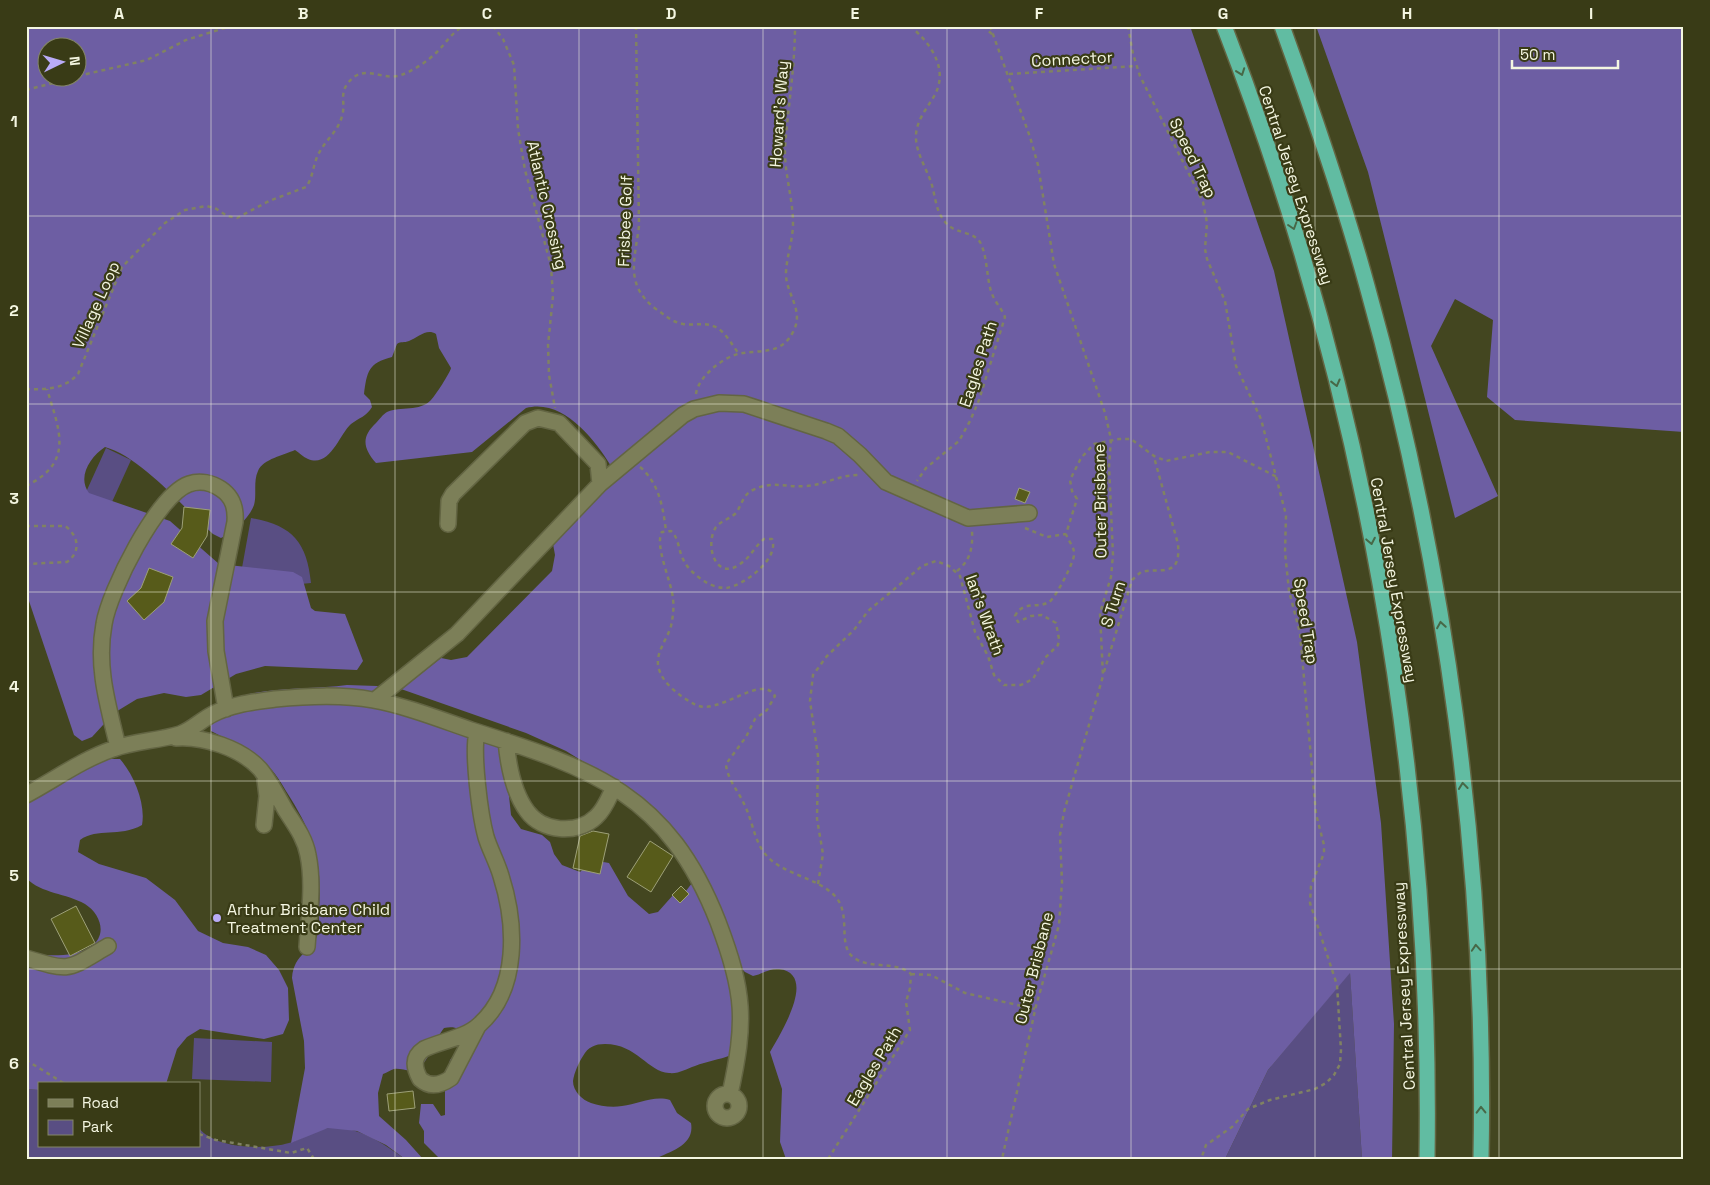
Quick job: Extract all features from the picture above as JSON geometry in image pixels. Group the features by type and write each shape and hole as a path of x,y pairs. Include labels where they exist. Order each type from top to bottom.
{"highway":[{"name":"Central Jersey Expressway","path":"1224,26 1256,112 1318,312 1360,485 1382,598 1398,703 1417,879 1425,1010 1427,1159"},
{"path":"1282,26 1340,196 1368,287 1410,460 1433,578 1452,701 1471,870 1479,997 1482,1159"}],"street":[{"path":"375,700 457,634 600,484 683,415 698,407 719,403 744,404 818,427 848,444 882,479 911,494 968,518 1029,513"},
{"path":"448,524 449,501 453,494 526,423 538,418 558,423 598,464 600,484"},
{"path":"118,747 101,673 104,623 108,607 150,523 179,490 188,484 199,482 218,487 228,494 235,507 235,522 215,620 216,652 226,709"},
{"path":"26,795 100,754 118,747 186,732 204,719 226,709 256,702 300,697 340,697 375,700 506,740 571,764 614,787 653,816 679,846 713,911 732,958 739,987 742,1022 739,1051 730,1094"},
{"path":"204,719 197,731 204,740"},
{"path":"477,732 474,748 485,831 504,888 512,950 503,990 487,1017 478,1026"},
{"path":"164,738 189,737 204,740 243,755 264,774 302,835 308,854 311,872 307,947"},
{"path":"506,740 509,765 524,807 532,816 547,826 568,829 588,823 602,811 614,787"},
{"path":"264,774 267,796 264,825"},
{"path":"26,958 57,967 70,967 108,946"}],"path":[{"path":"88,74 147,60 186,40 230,26"},
{"name":"Village Loop","path":"26,389 47,389 68,383 78,374 122,267 165,223 185,210 206,206 215,208 227,216 238,218 269,201 306,187 317,155 340,124 343,113 342,95 348,82 361,73 369,72 392,76 407,73 433,56 449,36 464,26"},
{"name":"Atlantic Crossing","path":"493,26 503,39 514,64 518,129 525,170 551,266 553,289 548,345 549,375 558,423"},
{"name":"Frisbee Golf","path":"636,26 640,226 633,256 636,284 652,306 671,320 682,324 714,326 722,332 739,354"},
{"name":"Howard's Way","path":"698,407 695,397 697,387 702,378 730,358 739,354 776,349 785,343 794,331 798,319 786,272 793,223 785,150 795,51 795,26"},
{"name":"Eagles Path","path":"910,26 929,44 939,66 940,76 935,96 920,118 916,130 918,151 932,183 937,209 942,217 954,229 970,234 980,242 992,294 1005,317 979,400 970,421 959,441 926,468 911,494"},
{"path":"983,26 994,37"},
{"name":"Outer Brisbane","path":"990,26 1009,74 1038,165 1054,264 1096,383 1111,439 1109,466 1113,555 1111,577 1100,613 1103,676 1064,812 1060,835 1062,882 1059,925 1036,1010 1002,1159"},
{"name":"Speed Trap","path":"1128,26 1136,66 1203,202 1207,223 1205,248 1207,259 1225,301 1236,366 1261,419 1286,515 1285,552 1289,591 1300,632 1316,814 1324,845 1324,853 1311,886 1310,903 1337,985 1342,1050 1340,1064 1334,1075 1315,1089 1270,1100 1248,1109 1232,1127 1206,1146 1201,1159"},
{"name":"Connector","path":"1009,74 1136,66"},
{"path":"26,486 46,473 54,465 60,450 59,432 47,389"},
{"path":"1111,439 1131,440 1154,456 1162,460 1171,461 1210,452 1228,452 1277,477"},
{"name":"Ian's Wrath","path":"818,885 823,854 817,819 818,756 810,701 813,675 827,656 844,640 868,611 922,566 936,561 956,572 975,632 998,681 1013,686 1028,683 1045,658 1058,645 1059,631 1056,623 1042,615 1031,616 1018,622 1015,616 1023,607 1049,603 1054,598 1074,558 1073,548 1066,534 1077,499 1072,491 1070,480 1088,448 1094,444 1111,439"},
{"name":"S Turn","path":"1103,676 1132,580 1141,572 1164,571 1171,568 1178,559 1178,544 1154,456"},
{"path":"627,462 641,468 653,482 662,507 666,531"},
{"path":"882,479 868,475 844,476 807,486 788,484 766,486 747,494 735,514 722,522 711,537 710,545 715,563 720,567 734,568 742,564 764,539 772,540 773,547 765,563 753,576 732,587 712,586 696,575 682,558 675,534 671,531 666,531 660,535 671,586 673,611 671,625 658,662 662,677 670,686 700,708 714,707 760,689 773,692 775,699 755,719 746,737 728,759 727,770 746,807 756,836 767,856 835,897 841,906 844,916 846,949 852,956 862,962 899,968 910,974 931,975 965,993 1036,1010"},
{"path":"956,572 964,565 973,543 968,518"},
{"path":"26,526 65,526 76,536 77,543 75,554 67,562 26,564"},
{"name":"Eagles Path","path":"828,1159 910,1030 906,1002 910,988 910,974"},
{"path":"26,1060 62,1082"},
{"path":"200,1134 216,1140 291,1153 307,1148 314,1159"}],"green space":[{"path":"106,448 131,460 107,513 82,501"},
{"path":"251,518 277,525 295,538 306,557 311,583 249,589 240,579"},
{"path":"1350,972 1362,1159 1225,1159 1268,1070"},
{"path":"194,1038 272,1042 271,1082 192,1079"},
{"path":"26,1089 38,1090 38,1148 200,1148 200,1129 206,1135 228,1144 267,1147 294,1142 323,1129 339,1128 349,1129 369,1136 405,1159 26,1159"}],"shaded area":[{"path":"26,26 1190,26 1274,271 1357,642 1381,823 1394,1024 1392,1159 1362,1159 1350,973 1268,1070 1225,1159 786,1159 780,1142 782,1089 770,1052 793,1006 796,982 790,973 776,969 753,976 739,966 726,925 634,793 566,751 526,733 401,689 441,658 451,660 467,657 552,571 555,555 553,544 611,466 596,444 576,423 552,409 539,406 526,408 472,452 376,463 366,447 366,438 371,428 387,412 426,404 436,394 450,371 451,368 439,348 436,334 432,332 398,343 392,357 378,362 370,369 364,394 370,400 372,407 365,415 351,424 328,455 316,461 306,458 295,450 264,463 258,471 255,484 255,501 252,510 240,524 221,538 213,534 162,484 133,461 119,453 105,447 94,456 85,474 84,480 89,493 170,521 219,564 293,572 302,577 311,608 315,611 345,614 363,661 357,670 265,666 236,674 201,695 186,697 164,693 137,699 114,713 92,737 82,741 74,735 29,601 26,599"},
{"path":"1316,26 1684,26 1684,432 1515,420 1487,397 1493,320 1455,299 1431,346 1498,496 1455,518 1368,172"},
{"path":"347,685 377,686 420,712 462,718 471,728 503,738 511,815 521,829 542,835 550,842 554,854 562,865 580,872 593,863 609,863 628,896 649,914 658,912 674,894 686,891 692,883 737,980 731,1055 679,1072 669,1073 655,1068 626,1048 616,1045 598,1045 590,1048 585,1053 573,1081 576,1092 584,1100 602,1106 618,1107 646,1100 670,1100 677,1113 691,1123 691,1131 686,1142 655,1159 440,1159 424,1143 424,1131 419,1123 421,1104 433,1104 441,1116 445,1115 445,1088 450,1060 460,1048 466,1034 459,1029 451,1027 444,1028 427,1058 419,1067 414,1070 394,1069 383,1074 378,1093 379,1116 406,1140 423,1159 405,1159 386,1145 357,1131 328,1128 291,1143 305,1068 304,1041 292,978 296,963 316,940 318,933 320,894 316,852 300,814 275,774 256,756 211,731 211,720 231,700 257,692"},
{"path":"99,759 120,759 130,773 138,790 142,808 142,825 125,831 87,836 80,840 78,852 99,864 146,878 175,900 198,931 223,943 248,947 266,955 279,970 288,988 289,1020 283,1034 264,1039 200,1029 187,1037 177,1049 167,1082 38,1082 38,1090 26,1089 26,953 67,955 83,951 96,942 101,931 98,919 91,908 78,900 39,887 26,878 26,791"}],"building":[{"path":"1019,488 1030,492 1025,503 1015,499"},
{"path":"184,507 210,510 207,536 193,558 171,544 182,528"},
{"path":"149,568 173,577 164,602 144,620 127,601 141,588"},
{"path":"593,831 609,834 600,874 573,868 580,836"},
{"path":"650,841 673,856 651,892 627,877"},
{"path":"681,886 689,894 680,903 672,895"},
{"path":"76,906 95,943 70,956 51,919"},
{"path":"413,1091 415,1108 389,1111 387,1094"}],"place":[{"name":"Arthur Brisbane Child Treatment Center","path":"217,918"}]}
